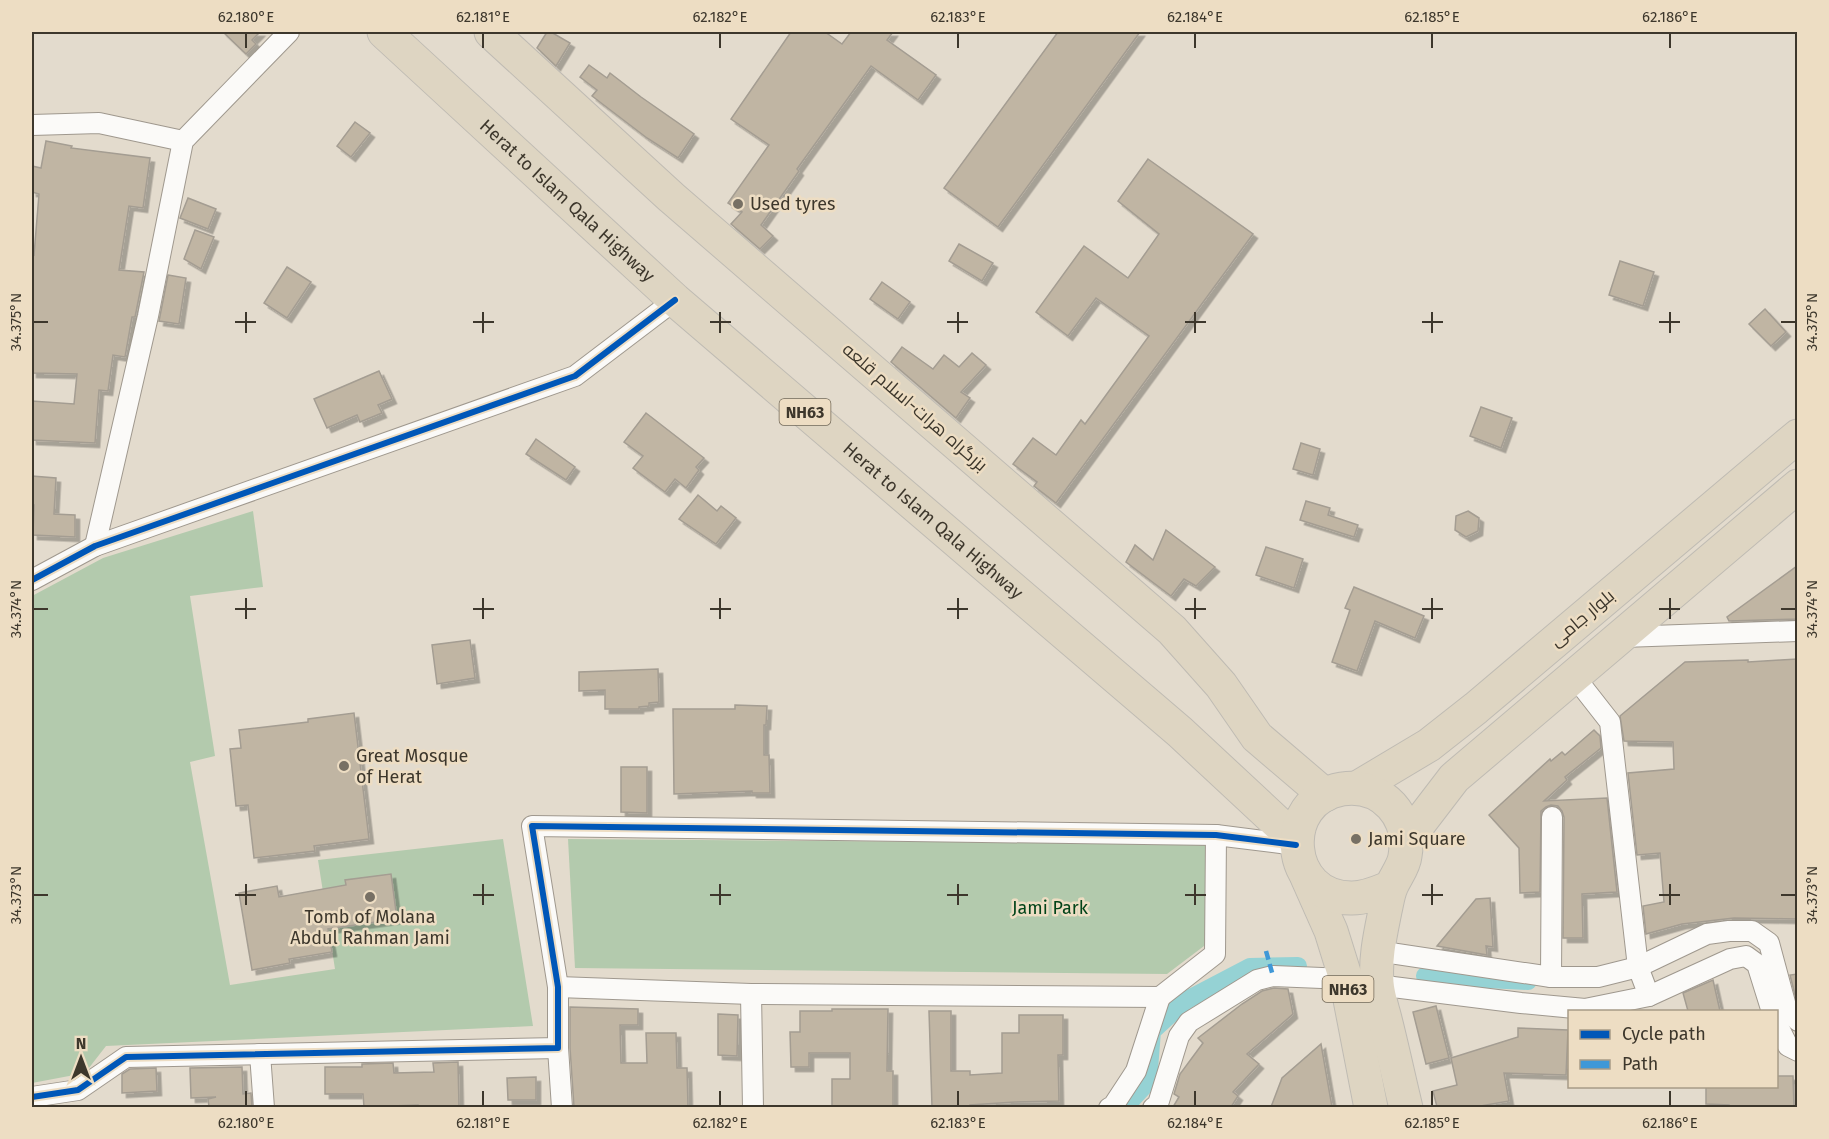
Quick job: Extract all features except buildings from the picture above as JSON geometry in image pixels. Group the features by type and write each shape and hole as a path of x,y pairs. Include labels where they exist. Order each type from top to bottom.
{"highway":[{"name":"Herat to Islam Qala Highway","path":"384,32 675,300 1180,732 1299,854"},
{"name":"بزرگراه هرات-اسلام قلعه","path":"491,32 680,205 1172,630 1221,685 1257,737 1325,795"},
{"name":"بلوار جامی","path":"1357,788 1429,745 1476,708 1797,436"},
{"path":"1405,842 1454,778 1797,486"},
{"path":"1299,854 1300,822 1310,806 1325,795 1340,789 1357,788"},
{"name":"NH63","path":"1357,788 1379,796 1396,811 1404,824 1405,842 1405,857 1391,886 1377,951 1361,982 1371,1107"},
{"name":"NH63","path":"1299,854 1319,888 1335,896 1352,898 1370,895 1391,886"},
{"name":"NH63","path":"1299,854 1332,931 1361,982 1406,1107"}],"street":[{"path":"95,546 148,316 183,141 289,32"},
{"path":"32,125 99,123 183,141"},
{"path":"32,580 95,546 575,376 675,300"},
{"path":"1620,637 1797,631"},
{"path":"1574,676 1610,722 1638,967 1649,996"},
{"path":"1551,977 1552,817"},
{"path":"562,1107 558,1048 558,987 532,826 1216,835 1299,854"},
{"path":"1109,1107 1113,1106 1136,1071 1160,997 1215,954 1216,835"},
{"path":"1377,951 1551,977 1598,977 1638,967 1707,934 1752,931 1769,943 1787,1010 1797,1021"},
{"path":"1153,1107 1158,1104 1179,1036 1189,1022 1257,980 1273,976 1361,982 1585,1009 1649,996 1730,959 1746,956 1757,964 1772,1010"},
{"path":"558,987 751,994 1160,997"},
{"path":"751,994 753,1107"},
{"path":"1778,1026 1788,1046 1797,1051"},
{"path":"32,1097 78,1090 126,1057 558,1048"},
{"path":"260,1054 264,1107"}],"green space":[{"path":"253,511 263,587 190,596 215,756 190,762 230,985 335,969 318,860 503,839 533,1026 106,1046 85,1073 32,1083 32,596 103,558"},
{"name":"Jami Park","path":"568,839 1209,844 1208,943 1167,974 575,968"}],"waterway":[{"path":"1124,1108 1148,1082 1152,1031 1185,1001 1250,967 1298,966"},
{"path":"1425,976 1528,981"}],"marked path":[{"path":"1266,951 1273,976"}],"cycle path":[{"path":"32,580 95,546 575,376 675,300"},
{"path":"32,1097 78,1090 126,1057 558,1048 558,987 532,826 1216,835 1296,845"}],"place":[{"name":"Used tyres","path":"738,204"},
{"name":"Great Mosque of Herat","path":"344,766"},
{"name":"Jami Square","path":"1356,839"},
{"name":"Tomb of Molana Abdul Rahman Jami","path":"370,897"}]}
